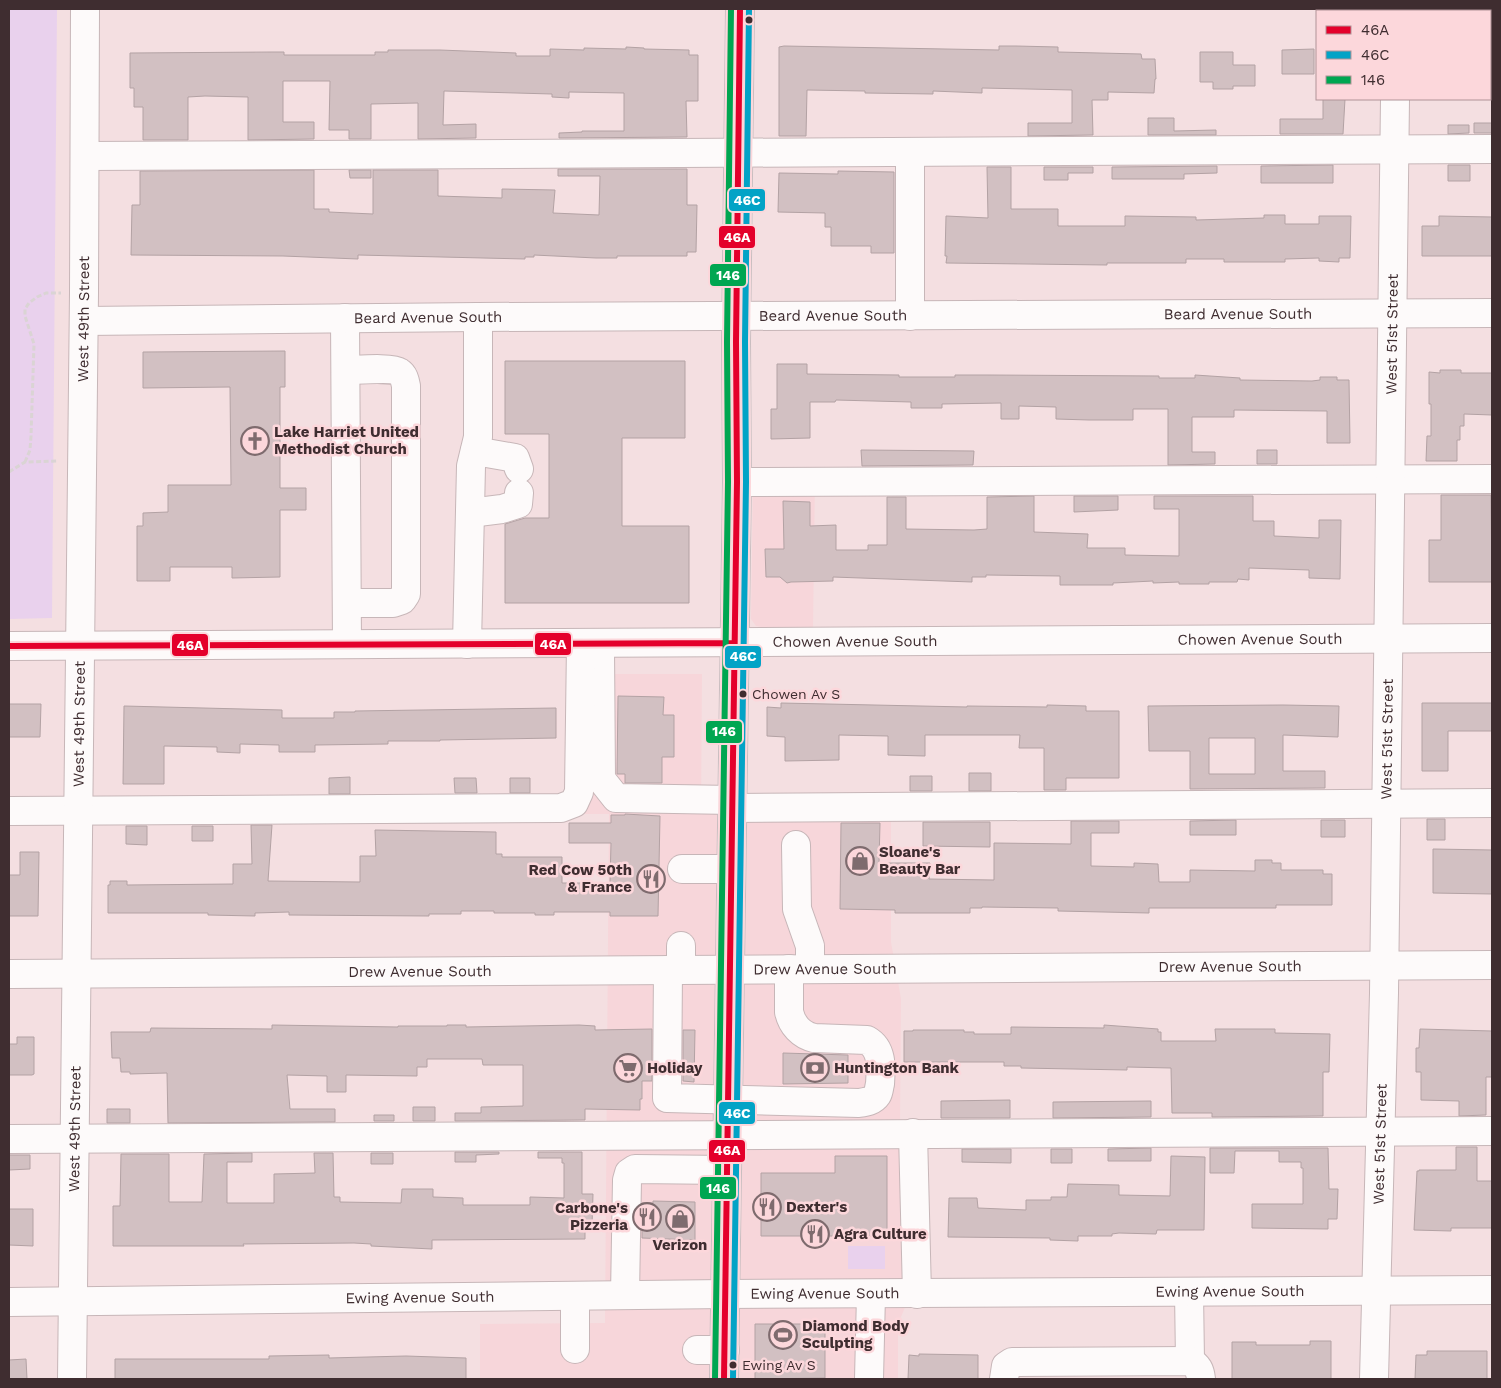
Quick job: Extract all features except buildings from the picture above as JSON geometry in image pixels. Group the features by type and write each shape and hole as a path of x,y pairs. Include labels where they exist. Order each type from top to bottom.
{"main road":[{"path":"724,1379 726,1134 737,482 736,316 740,9"}],"street":[{"name":"West 49th Street","path":"72,1379 86,9"},
{"name":"West 51st Street","path":"1374,1379 1384,966 1395,100"},
{"path":"85,156 1492,149"},
{"path":"910,152 910,316"},
{"name":"Beard Avenue South","path":"84,321 478,317 1492,313"},
{"path":"467,644 471,466 478,437 478,317"},
{"path":"345,318 347,644"},
{"path":"346,370 391,370 400,372 404,378 406,396 406,594 402,600 393,603 348,603"},
{"path":"470,513 502,509 518,504 519,481 515,458 475,451"},
{"path":"737,482 1492,479"},
{"name":"Chowen Avenue South","path":"9,646 1492,638"},
{"path":"591,644 601,779 616,798 732,804 1492,804"},
{"path":"9,811 561,808 574,803 579,792 591,644"},
{"path":"677,962 668,1005 684,1017 676,1098 859,1103 872,1100 876,1096 881,1073 880,1058 873,1044 867,1040 806,1036 790,1019 789,1012 799,969 810,946 797,909 796,845"},
{"path":"682,870 731,869"},
{"name":"Drew Avenue South","path":"9,974 677,962 729,970 1492,965"},
{"path":"9,1139 1492,1131"},
{"path":"913,1133 917,1294"},
{"path":"625,1295 627,1180 629,1173 635,1169 726,1170"},
{"name":"Ewing Avenue South","path":"9,1302 725,1294 1492,1290"},
{"path":"1004,1379 1006,1366 1012,1362 1196,1370 1189,1292"},
{"path":"869,1379 871,1294"},
{"path":"575,1296 575,1349"},
{"path":"697,1350 725,1350"}],"path":[{"path":"25,462 30,450 34,344 25,316 25,309 29,303 46,293 65,293"},
{"path":"9,472 25,462 57,461"}],"shaded area":[{"path":"9,9 57,9 52,618 9,619"},
{"path":"815,477 813,628 767,628 756,626 751,619 753,478"},
{"path":"585,674 702,674 701,813 891,812 891,942 901,999 900,1126 922,1267 898,1324 898,1379 480,1379 480,1324 605,1323 609,814 584,814"},
{"path":"848,1246 885,1246 885,1269 848,1269"}],"transit line":[{"name":"146","path":"715,1379 728,482 727,342 731,9"},
{"name":"46A","path":"724,1379 737,482 736,342 740,9"},
{"name":"46C","path":"733,1379 746,482 745,342 749,9"},
{"name":"46A","path":"9,646 734,643"}],"place":[{"name":"Lake Harriet United Methodist Church","path":"255,441"},
{"name":"Chowen Av S","path":"743,694"},
{"name":"Sloane's Beauty Bar","path":"860,861"},
{"name":"Red Cow 50th & France","path":"651,879"},
{"name":"Holiday","path":"628,1068"},
{"name":"Huntington Bank","path":"815,1068"},
{"name":"Dexter's","path":"767,1207"},
{"name":"Carbone's Pizzeria","path":"647,1217"},
{"name":"Verizon","path":"680,1219"},
{"name":"Agra Culture","path":"815,1234"},
{"name":"Diamond Body Sculpting","path":"783,1335"},
{"name":"Ewing Av S","path":"733,1365"}]}
